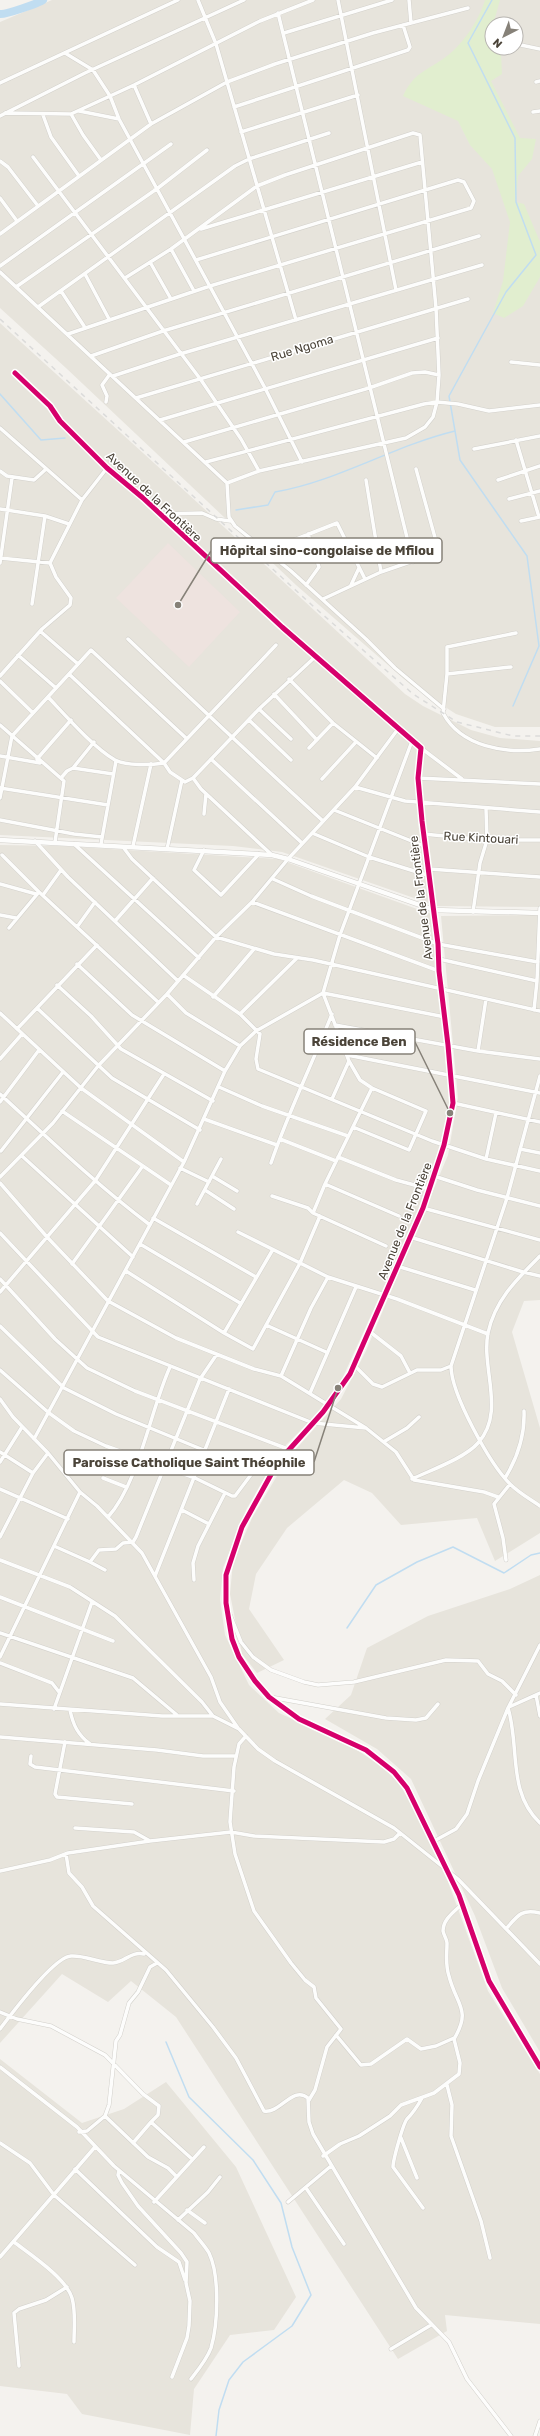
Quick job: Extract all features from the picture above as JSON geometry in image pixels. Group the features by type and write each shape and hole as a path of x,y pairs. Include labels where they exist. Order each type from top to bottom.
{"street":[{"path":"0,84 178,0"},
{"path":"198,0 216,44 296,320"},
{"path":"0,116 93,70 244,0"},
{"path":"5,113 43,115 71,114 134,85 278,13 312,0"},
{"path":"338,0 396,290"},
{"path":"284,33 392,0"},
{"path":"409,0 411,23"},
{"path":"0,234 151,124 227,82 346,42 468,8"},
{"path":"278,13 413,562"},
{"path":"234,107 352,70 408,50 410,47 403,25"},
{"path":"524,46 540,49"},
{"path":"65,53 93,70 110,96 119,119 158,188 250,364 265,388 302,462"},
{"path":"134,85 151,124"},
{"path":"241,132 358,95"},
{"path":"78,111 119,119"},
{"path":"532,112 540,111"},
{"path":"71,114 83,135 101,160"},
{"path":"43,115 51,137 79,176"},
{"path":"38,307 221,174 249,159 309,138 329,133"},
{"path":"124,278 171,249 257,186 418,133 431,250 438,338 439,375 437,402 433,417 425,427 406,438 259,471 227,483"},
{"path":"0,266 170,144"},
{"path":"16,287 158,188 207,150"},
{"path":"33,157 58,192 109,256 200,380 233,427 259,471"},
{"path":"0,161 8,167 38,206"},
{"path":"198,230 422,162"},
{"path":"68,334 84,326 194,291 471,208 474,204 461,180 196,260"},
{"path":"0,198 17,221"},
{"path":"91,356 163,331 288,292 479,236"},
{"path":"171,249 194,291"},
{"path":"150,262 171,299"},
{"path":"106,402 106,396 102,385 111,375 482,265"},
{"path":"0,272 227,483 230,521"},
{"path":"85,274 109,319"},
{"path":"61,291 84,326"},
{"name":"Rue Ngoma","path":"136,398 468,299"},
{"path":"160,420 215,402 438,338"},
{"path":"511,362 540,365"},
{"name":"Avenue de la Frontière","path":"15,372 50,406 60,421 107,468 161,514 234,584 421,748 418,778 424,846 429,869 438,944 439,971 453,1103 444,1145 423,1208 354,1365 329,1404 288,1449 268,1477 242,1527 226,1575 226,1603 232,1639 239,1657 255,1681 269,1697 283,1710 299,1719 366,1750 394,1772 414,1799 459,1896 489,1981 540,2068"},
{"path":"184,442 277,413 369,388 412,373 425,372 439,375"},
{"path":"206,462 377,415 437,402 489,411 540,405"},
{"path":"0,428 45,470 82,500"},
{"path":"474,449 540,436"},
{"path":"516,440 524,471 540,517 521,521"},
{"path":"498,480 540,466"},
{"path":"1,674 40,631 72,602 68,593 56,577 50,563 82,500 107,468"},
{"path":"323,599 381,572 439,552 416,469"},
{"path":"0,471 5,476 12,478 34,480 45,470"},
{"path":"0,563 1,545 12,478"},
{"path":"366,480 381,572"},
{"path":"509,500 540,491"},
{"path":"0,509 8,509 45,516 69,524"},
{"path":"161,514 202,513 216,519 230,521 323,599 395,668 444,709"},
{"path":"32,604 37,560 45,516"},
{"path":"266,551 337,523 365,579"},
{"path":"306,585 319,567 308,534"},
{"path":"0,558 37,560 50,563"},
{"path":"352,585 359,568"},
{"path":"40,631 78,664"},
{"path":"516,633 447,647 447,674 443,713 448,722 472,741 509,751 540,749"},
{"path":"128,639 210,715 231,738 323,821"},
{"path":"48,697 70,720 116,760 151,764 164,763 186,738 210,715 276,645"},
{"path":"0,798 12,736 91,650 186,738"},
{"path":"18,655 56,688"},
{"path":"68,674 164,763 170,772 182,780 188,781 193,778 289,679 316,657"},
{"path":"447,674 511,667"},
{"path":"289,679 333,722 376,758"},
{"path":"0,681 33,713"},
{"path":"274,694 317,740"},
{"path":"259,709 291,739"},
{"path":"37,759 70,720"},
{"path":"249,720 291,760"},
{"path":"309,748 333,722"},
{"path":"0,725 41,763 61,778 64,783 63,798 55,842"},
{"path":"0,1177 42,1134 98,1066 119,1046 141,1020 167,994 216,937 252,902 302,843 355,787 398,729"},
{"path":"353,1126 408,1150 416,1135 425,1110 372,1088 360,1080 349,1061 323,993 330,964 340,935 412,741"},
{"path":"61,778 67,771 73,768 94,742"},
{"path":"322,779 356,742"},
{"path":"421,748 463,780"},
{"path":"0,756 41,763"},
{"path":"211,758 302,843"},
{"path":"101,844 116,760"},
{"path":"133,846 151,764"},
{"path":"73,768 114,774"},
{"path":"193,778 206,794 272,855"},
{"path":"418,778 540,784"},
{"path":"167,849 182,780"},
{"path":"355,787 390,799 486,809 540,812"},
{"path":"1,788 108,804"},
{"path":"204,814 206,794"},
{"path":"473,912 478,874 487,840 486,809"},
{"path":"334,810 424,846"},
{"path":"0,820 56,831 102,837"},
{"path":"312,833 369,857 430,876"},
{"name":"Rue Kintouari","path":"423,834 487,840 540,840"},
{"path":"0,840 101,844 272,855 288,859 434,910 540,913"},
{"path":"35,841 61,870 178,980"},
{"path":"74,843 198,958"},
{"path":"123,846 132,859 216,937 254,949 442,988 540,1011"},
{"path":"204,850 194,870 221,895 259,854"},
{"path":"2,855 37,893"},
{"path":"429,869 478,874 540,877"},
{"path":"43,895 61,870"},
{"path":"115,921 152,878"},
{"path":"273,878 438,944 538,962"},
{"path":"0,884 43,895 158,1002"},
{"path":"9,928 37,893"},
{"path":"77,927 95,902"},
{"path":"252,902 439,971"},
{"path":"534,1010 539,969 540,908"},
{"path":"0,915 16,918"},
{"path":"17,1029 77,964 97,945"},
{"path":"213,997 254,949"},
{"path":"240,1014 297,958"},
{"path":"439,959 537,981"},
{"path":"77,964 132,1016 141,1020 180,1046 225,1071"},
{"path":"182,976 240,1014 256,1031 261,1038 256,1059 258,1069 416,1135 486,1159 540,1171"},
{"path":"57,985 91,1016 119,1046 164,1074 213,1101"},
{"path":"34,1439 64,1388 108,1301 126,1271 184,1162 200,1130 225,1071 240,1046 256,1031 323,993 445,1018"},
{"path":"167,994 186,1013 240,1046"},
{"path":"478,1051 486,999"},
{"path":"37,1008 112,1078 200,1130"},
{"path":"271,1163 332,1014"},
{"path":"0,1015 81,1088 131,1126 184,1162"},
{"path":"335,1025 478,1051 540,1059"},
{"path":"0,1059 22,1034"},
{"path":"0,1102 39,1050"},
{"path":"347,1055 538,1092"},
{"path":"332,1099 349,1061"},
{"path":"1,1151 63,1072"},
{"path":"0,1292 95,1181 164,1074"},
{"path":"540,1076 538,1092 527,1120 507,1198 462,1326 450,1366 451,1377 480,1441 510,1484 540,1506"},
{"path":"219,1086 262,1106 348,1136"},
{"path":"313,1214 325,1184 372,1088"},
{"path":"0,1094 26,1120 95,1181 118,1201 150,1225"},
{"path":"453,1103 540,1122"},
{"path":"62,1111 142,1167 171,1185"},
{"path":"486,1159 496,1113"},
{"path":"204,1119 277,1146"},
{"path":"280,1139 396,1180 429,1189"},
{"path":"520,1149 540,1153"},
{"path":"22,1156 133,1257"},
{"path":"197,1204 221,1159"},
{"path":"72,1264 100,1228 142,1167"},
{"path":"180,1168 209,1182"},
{"path":"212,1176 237,1191"},
{"path":"434,1176 507,1198 540,1206"},
{"path":"0,1183 47,1237 108,1301 176,1338 254,1369 281,1376 329,1404 385,1441 396,1452 412,1479 484,1492 498,1497"},
{"path":"325,1184 399,1216"},
{"path":"205,1190 234,1209"},
{"path":"272,1196 308,1208 313,1214 386,1246"},
{"path":"423,1208 540,1240"},
{"path":"126,1271 253,1350 300,1263 320,1216"},
{"path":"153,1218 256,1277"},
{"path":"238,1232 272,1251 328,1277 356,1287 386,1295 462,1326 488,1334"},
{"path":"0,1233 93,1333 110,1342 170,1367 313,1423 366,1428"},
{"path":"410,1237 540,1276"},
{"path":"140,1244 240,1303"},
{"path":"224,1333 240,1303 272,1251"},
{"path":"412,1479 469,1451 480,1441 489,1425 492,1409 486,1355 488,1334 497,1305 523,1272 540,1256"},
{"path":"397,1266 475,1290"},
{"path":"281,1376 328,1277"},
{"path":"0,1279 78,1362 87,1368 156,1400 187,1410 217,1423 288,1449"},
{"path":"310,1393 326,1352 356,1287"},
{"path":"266,1325 298,1338 326,1352"},
{"path":"0,1326 64,1388 149,1428 206,1451"},
{"path":"369,1331 401,1356 410,1373"},
{"path":"133,1542 140,1530 175,1438 200,1378 217,1354"},
{"path":"354,1365 378,1387 417,1370 441,1370 450,1366"},
{"path":"108,1517 121,1500 126,1488 149,1428 156,1400 170,1367"},
{"path":"0,1370 49,1413 81,1435 138,1458 195,1478 225,1493 235,1496 253,1472"},
{"path":"155,1576 206,1451 229,1389"},
{"path":"0,1399 22,1427 48,1454 80,1492 108,1517 142,1552 211,1677 220,1702 239,1729 275,1761 327,1792 376,1816 448,1870 540,1964"},
{"path":"505,1478 518,1452 524,1431 524,1410"},
{"path":"385,1441 407,1428 419,1417"},
{"path":"0,1462 22,1427"},
{"path":"0,1452 33,1473"},
{"path":"0,1537 33,1473 48,1454"},
{"path":"103,1478 126,1488"},
{"path":"506,1560 503,1538 494,1510 498,1497 510,1484"},
{"path":"0,1489 68,1519"},
{"path":"0,1657 80,1492"},
{"path":"194,1580 194,1557 225,1493"},
{"path":"182,1510 209,1524"},
{"path":"90,1562 99,1550 116,1549 124,1543 133,1542"},
{"path":"54,1546 105,1570"},
{"path":"0,1560 70,1587 115,1616 202,1702 213,1716 239,1729"},
{"path":"0,1597 23,1607 84,1628 113,1641"},
{"path":"54,1709 92,1602"},
{"path":"226,1603 241,1642 253,1657 270,1670 301,1682 338,1685 446,1660 463,1662 474,1661 478,1662 488,1674 502,1681 516,1695"},
{"path":"0,1633 72,1659 133,1678 178,1716"},
{"path":"434,1841 456,1829 467,1814 478,1781 509,1707 540,1645"},
{"path":"0,1663 52,1683 59,1692"},
{"path":"509,1707 512,1707 523,1699 540,1694"},
{"path":"536,1695 540,1716"},
{"path":"269,1697 386,1718 421,1720 438,1704"},
{"path":"0,1704 70,1710 178,1716 213,1716"},
{"path":"509,1707 518,1785 524,1804 540,1823"},
{"path":"70,1710 75,1727 82,1738 91,1744"},
{"path":"246,1736 239,1744 236,1756 230,1822 235,1854 254,1911 291,1963 305,1980 314,1987 316,1998 341,2029 326,2047 323,2055 315,2090 310,2100 310,2126 323,2156 331,2166 416,2308 430,2325 448,2342 467,2380 511,2436"},
{"path":"0,1737 91,1744 203,1756 236,1756"},
{"path":"65,1742 56,1794 57,1797 132,1804"},
{"path":"32,1756 30,1764 32,1766 60,1768 234,1791"},
{"path":"75,1828 134,1832 150,1841"},
{"path":"0,1871 50,1860 66,1854 150,1841 231,1832 254,1836 384,1842 394,1839 400,1833"},
{"path":"66,1854 69,1873 82,1887 92,1906 105,1914 145,1954 157,1963 214,2027 236,2058 264,2111 274,2110 296,2095 304,2095 310,2100"},
{"path":"336,2035 361,2065 371,2064 407,2039 421,2049 436,2046 458,2035 463,2010 448,1975 445,1956 447,1940 443,1930 448,1917 462,1904"},
{"path":"506,1929 523,1912 530,1910 540,1913"},
{"path":"0,2029 9,2016 48,1970 63,1958 77,1956 114,1963 133,1953 145,1954"},
{"path":"79,2132 87,2131 105,2116 109,2105 116,2041 120,2035 129,2003 138,1992 150,1967 157,1963"},
{"path":"0,2012 9,2016 59,2029 74,2040 105,2055 143,2094 159,2106 158,2115 133,2143"},
{"path":"323,2156 340,2144 359,2136 390,2116 401,2105 422,2098 447,2085 459,2074 460,2068 454,2038"},
{"path":"0,2067 38,2095 77,2127 79,2132 119,2171 154,2202 194,2233 203,2244 212,2262 215,2280 216,2317 211,2349 191,2379"},
{"path":"447,2085 452,2105 451,2136 481,2221 490,2258"},
{"path":"422,2098 415,2112 407,2120 400,2137 393,2167 423,2208"},
{"path":"105,2116 153,2161 168,2168 176,2176"},
{"path":"151,2122 192,2159"},
{"path":"400,2137 417,2178"},
{"path":"0,2143 30,2163 54,2195 135,2265"},
{"path":"0,2257 95,2147"},
{"path":"154,2202 176,2176 204,2147"},
{"path":"288,2202 331,2166"},
{"path":"76,2169 157,2247 179,2262 190,2301 189,2326 187,2338 172,2377"},
{"path":"119,2171 118,2175 122,2183 138,2206 181,2252 187,2262 186,2283"},
{"path":"178,2220 208,2192 220,2177"},
{"path":"306,2188 344,2244"},
{"path":"187,2210 205,2223"},
{"path":"14,2242 67,2287 72,2297 74,2309 74,2342"},
{"path":"19,2366 14,2313 19,2309 46,2300 67,2287"},
{"path":"390,2349 430,2325"},
{"path":"535,2436 540,2421"}],"shaded area":[{"path":"52,0 540,0 540,727 495,727 456,714 411,685 296,585 66,368 0,308 0,22"},
{"path":"0,323 405,694 423,706 471,730 500,738 540,741 540,907 437,906 282,852 233,846 0,835"},
{"path":"168,543 240,612 189,667 116,598"},
{"path":"0,845 60,846 278,859 431,914 450,1103 438,1154 414,1221 342,1379 319,1412 280,1451 246,1510 223,1568 220,1599 225,1635 249,1685 279,1713 348,1744 381,1766 399,1783 423,1825 447,1879 488,1991 540,2074 540,2324 445,2315 447,2331 398,2359 176,2017 131,1981 108,2002 62,1974 0,2043"},
{"path":"540,915 540,1300 524,1301 512,1332 540,1428 540,1533 495,1561 477,1518 401,1525 372,1493 344,1480 287,1528 256,1574 249,1609 284,1660 257,1673 242,1654 230,1594 233,1562 252,1518 287,1459 341,1399 366,1351 448,1155 458,1098 441,916"},
{"path":"540,1575 540,2052 502,1988 475,1916 411,1779 377,1749 325,1719 351,1695 367,1648 428,1616 510,1589"},
{"path":"0,2059 82,2123 124,2109 166,2082 236,2167 296,2297 274,2330 230,2335 194,2389 190,2435 82,2414 67,2394 0,2386"}],"green space":[{"path":"485,0 500,0 495,16 484,16 484,56 501,56 502,74 491,81 520,138 536,139 532,159 518,176 516,202 524,204 540,242 540,277 523,306 504,318 493,313 503,281 510,222 492,169 470,145 458,121 403,96 407,88 416,77 447,56 459,45 475,23"}],"waterway":[{"path":"0,14 8,13 43,0"},
{"path":"492,0 468,43 515,138 516,202 536,255 506,292 449,396 460,460 527,556 539,646 513,706"},
{"path":"0,394 41,440 65,438"},
{"path":"236,510 268,505 275,492 321,480 410,445 455,431"},
{"path":"347,1628 376,1585 417,1562 453,1547 504,1573 531,1555 540,1553"},
{"path":"166,2042 189,2097 253,2160 281,2203 292,2247 311,2295 292,2326 243,2362 229,2380 219,2410 216,2436"}],"railway":[{"path":"0,319 313,606 413,694 457,722 513,736 540,736"}],"cycle path":[{"path":"15,373 50,406 60,421 107,468 143,498 282,627 421,748 418,778 438,944 439,971 453,1103 444,1145 423,1208 350,1374 323,1412 278,1462 242,1527 226,1575 226,1603 232,1639 239,1657 255,1681 269,1697 299,1719 366,1750 394,1772 407,1788 459,1895 489,1981 540,2067"}],"place":[{"name":"Hôpital sino-congolaise de Mfilou","path":"178,605"},
{"name":"Résidence Ben","path":"450,1113"},
{"name":"Paroisse Catholique Saint Théophile","path":"338,1388"}]}
